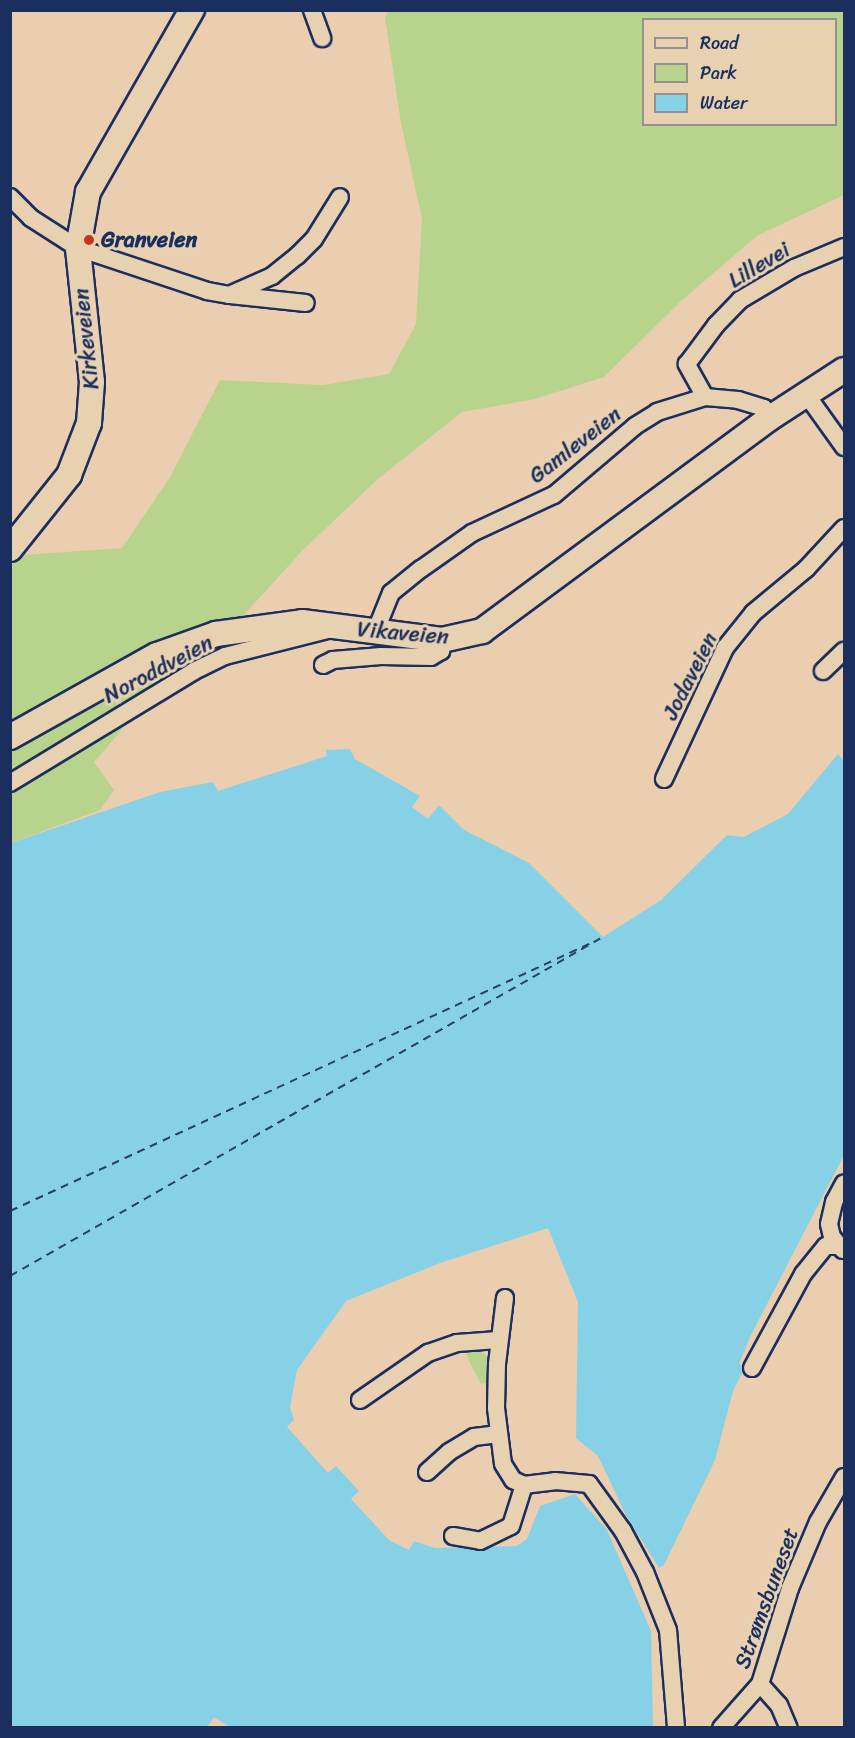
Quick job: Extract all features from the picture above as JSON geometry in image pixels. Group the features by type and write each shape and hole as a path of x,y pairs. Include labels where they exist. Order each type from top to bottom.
{"main road":[{"name":"Kirkeveien","path":"10,549 69,475 89,423 92,382 78,248 88,192 100,166 192,10"},
{"name":"Vikaveien","path":"10,737 157,655 186,643 274,624 302,622 441,640 470,635 498,623 770,418 844,370"}],"street":[{"path":"312,10 322,38"},
{"path":"10,197 31,218 78,248"},
{"path":"229,295 272,276 297,256 314,239 340,197"},
{"name":"Lillevei","path":"705,397 687,364 716,325 740,300 794,268 844,247"},
{"name":"Kirkeveien","path":"78,248 207,291 306,303"},
{"path":"806,394 844,447"},
{"name":"Gamleveien","path":"376,630 391,594 472,532 554,495 635,426 657,412 705,397 764,408 770,418"},
{"name":"Jodaveien","path":"664,778 725,648 753,613 806,569 844,528"},
{"name":"Noroddveien","path":"10,783 204,666 225,656 317,636 340,627"},
{"path":"323,665 333,660 381,656 431,657 441,651 441,640"},
{"path":"823,671 844,651"},
{"path":"843,1250 832,1237 829,1224 834,1202 844,1184"},
{"path":"752,1368 803,1274 826,1246 843,1250"},
{"path":"505,1298 498,1340 499,1434 504,1464 513,1480 524,1485 555,1481 589,1484 623,1531 645,1572 668,1630 676,1728"},
{"path":"360,1400 428,1353 457,1343 498,1340"},
{"path":"428,1472 449,1452 474,1437 499,1434"},
{"name":"Strømsbuneset","path":"721,1728 760,1684 790,1588 818,1522 844,1477"},
{"path":"453,1536 480,1541 511,1526 524,1485"},
{"path":"760,1684 779,1705 789,1728"}],"green space":[{"path":"388,11 844,11 844,195 758,235 680,302 604,377 535,399 462,412 379,478 303,550 231,629 150,697 94,762 114,790 100,810 11,843 11,565 24,555 122,548 170,477 220,380 323,385 389,374 416,324 422,219 401,123 385,18"},
{"path":"474,1346 488,1357 491,1382 481,1384 469,1361 464,1347"}],"water":[{"path":"350,749 355,759 420,796 412,807 428,819 439,805 464,830 529,863 603,937 661,900 727,835 744,837 788,814 838,754 844,761 844,1155 751,1335 739,1364 745,1367 733,1391 715,1460 664,1565 659,1568 626,1515 598,1456 576,1438 578,1302 548,1228 440,1263 346,1301 297,1370 290,1407 294,1420 287,1427 328,1473 336,1466 359,1491 351,1499 389,1540 409,1550 414,1541 435,1548 517,1546 527,1539 540,1506 575,1494 607,1530 651,1631 653,1727 231,1728 214,1717 207,1727 11,1728 11,843 160,792 213,782 218,791 327,756 326,750"}],"ferry route":[{"path":"10,1276 603,937"},
{"path":"10,1211 591,943"}],"place":[{"name":"Granveien","path":"89,240"}]}
